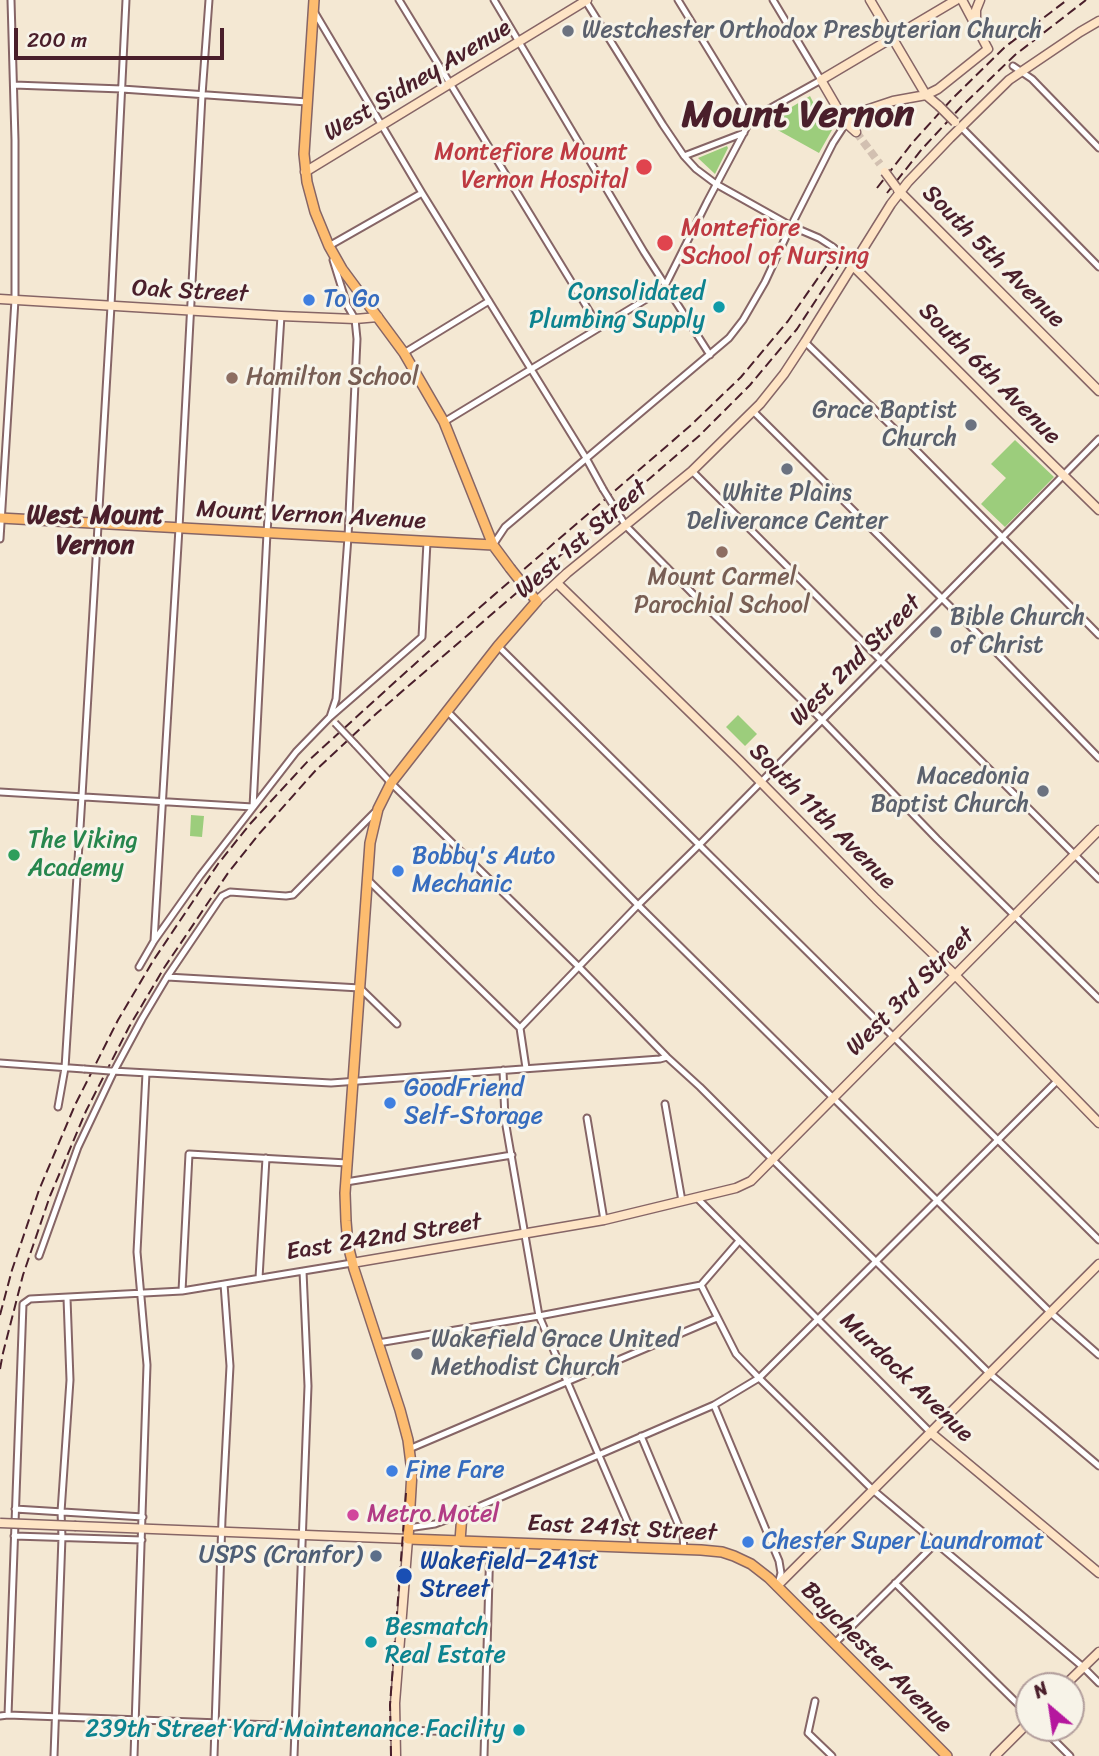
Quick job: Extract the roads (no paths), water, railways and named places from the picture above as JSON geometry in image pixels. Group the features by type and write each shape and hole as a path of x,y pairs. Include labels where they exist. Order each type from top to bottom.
{"main road":[{"path":"314,0 304,154 305,172 315,212 329,246 354,286 404,353 444,422 493,545 537,601"},
{"name":"Mount Vernon Avenue","path":"1,519 493,545"},
{"name":"West 1st Street","path":"408,1539 410,1449 352,1263 346,1221 347,1163 370,843 378,809 391,783 498,646 537,601"},
{"path":"460,1541 462,1514"},
{"name":"East 241st Street","path":"408,1539 714,1551 734,1556 757,1568 777,1587"},
{"name":"Baychester Avenue","path":"777,1587 947,1756"}],"street":[{"path":"0,539 15,300 12,0"},
{"path":"58,1107 65,1068 82,796 126,0"},
{"path":"154,941 209,0"},
{"path":"399,0 599,327"},
{"path":"494,0 644,252 709,355"},
{"path":"586,0 632,77 684,156 696,169 716,184 791,226 819,238 850,263"},
{"name":"West Sidney Avenue","path":"305,172 586,0"},
{"path":"678,0 751,119"},
{"path":"773,0 846,123 856,132"},
{"path":"870,0 926,94 1099,267"},
{"path":"444,422 658,292 666,284 751,119 956,0"},
{"path":"493,545 505,527 729,338 765,282 833,144 851,117 893,101 938,89 990,51 962,0"},
{"path":"976,26 979,0"},
{"path":"313,11 623,522 1099,999"},
{"name":"West 1st Street","path":"537,601 623,522 692,471 753,411 784,374 805,342 850,263 891,204 896,186 908,182 955,121 1009,80 1017,69 1098,23"},
{"path":"1017,69 1032,79 1099,148"},
{"path":"14,85 122,89 307,102"},
{"path":"684,156 744,133"},
{"name":"South 5th Avenue","path":"882,168 896,186 1099,391"},
{"path":"332,720 337,699 348,537 357,339 355,319 329,246 422,193"},
{"name":"South 6th Avenue","path":"850,263 1099,510"},
{"name":"Oak Street","path":"0,299 281,316 355,319 378,317"},
{"path":"404,353 489,301"},
{"path":"253,807 281,316"},
{"path":"805,342 1099,635"},
{"path":"753,411 1099,758"},
{"name":"West 2nd Street","path":"520,1028 578,966 1099,439"},
{"path":"692,471 1099,879"},
{"path":"139,967 200,876 290,759 422,637 427,542"},
{"name":"South 11th Avenue","path":"556,583 761,782 1099,1123"},
{"path":"498,646 1099,1240"},
{"path":"447,711 638,905 899,1163 1051,1312 1099,1355"},
{"path":"332,720 391,783 990,1374 1099,1466"},
{"path":"0,792 253,807"},
{"path":"39,1256 78,1147 112,1071 167,977 222,896 230,892 293,895 378,809"},
{"name":"West 3rd Street","path":"751,1181 1099,830"},
{"path":"368,879 520,1028 526,1068"},
{"path":"167,977 360,988 397,1024"},
{"path":"0,1063 331,1083 667,1057"},
{"path":"503,1070 505,1120 539,1315 631,1530 634,1548"},
{"path":"134,1756 147,1365 137,1252 146,1073"},
{"path":"408,1528 428,1525 462,1514 714,1405 759,1378 1058,1080"},
{"path":"665,1104 682,1201"},
{"path":"587,1118 604,1220"},
{"path":"182,1291 189,1154 347,1163"},
{"path":"346,1182 512,1155"},
{"path":"259,1279 265,1158"},
{"name":"East 242nd Street","path":"15,1509 22,1308 30,1299 182,1291 259,1279 604,1220 736,1188 751,1181"},
{"name":"Murdock Avenue","path":"696,1198 930,1432 1099,1573"},
{"path":"378,1343 701,1285 739,1241"},
{"path":"777,1587 1099,1264"},
{"path":"294,1756 308,1386 303,1271"},
{"path":"214,1756 230,1366 224,1284"},
{"path":"701,1285 736,1354 759,1378 873,1490 1099,1683"},
{"path":"54,1756 61,1512 70,1380 67,1298"},
{"path":"410,1449 717,1318"},
{"path":"714,1405 779,1561 781,1573 777,1587"},
{"path":"641,1436 683,1536 684,1550"},
{"path":"8,1715 15,1509 143,1517"},
{"name":"East 241st Street","path":"0,1523 408,1539"},
{"path":"14,1536 142,1540"},
{"path":"396,1756 396,1692 408,1539"},
{"path":"484,1756 490,1542"},
{"path":"834,1644 936,1543"},
{"path":"895,1583 1015,1701"},
{"path":"1078,1672 1099,1651"},
{"path":"815,1701 808,1733 832,1756"},
{"path":"0,1716 485,1733"},
{"path":"995,1756 1015,1736"},
{"path":"1056,1742 1070,1756"}],"tunnel":[{"path":"856,132 880,164"}],"railway":[{"path":"877,188 913,142 952,99 1005,47 1067,0"},
{"path":"887,193 922,149 961,107 1015,55 1086,0"},
{"path":"0,1369 23,1275 50,1196 86,1111 129,1027 164,968 228,873 316,770 377,713 699,436 750,385 797,329 852,245"},
{"path":"0,1315 39,1190 75,1105 118,1020 153,961 218,864 250,824 308,761 428,652 690,426 741,377 788,321 834,255"},
{"path":"391,1756 390,1705 406,1493"}],"place":[{"name":"Westchester Orthodox Presbyterian Church","path":"568,31"},
{"name":"Montefiore Mount Vernon Hospital","path":"644,167"},
{"name":"Montefiore School of Nursing","path":"665,243"},
{"name":"To Go","path":"309,300"},
{"name":"Consolidated Plumbing Supply","path":"719,307"},
{"name":"Hamilton School","path":"232,378"},
{"name":"Grace Baptist Church","path":"971,425"},
{"name":"White Plains Deliverance Center","path":"787,469"},
{"name":"Mount Carmel Parochial School","path":"722,552"},
{"name":"Bible Church of Christ","path":"936,632"},
{"name":"Macedonia Baptist Church","path":"1043,791"},
{"name":"The Viking Academy","path":"14,855"},
{"name":"Bobby's Auto Mechanic","path":"398,871"},
{"name":"GoodFriend Self-Storage","path":"390,1103"},
{"name":"Wakefield Grace United Methodist Church","path":"417,1354"},
{"name":"Fine Fare","path":"392,1471"},
{"name":"Metro Motel","path":"353,1515"},
{"name":"Chester Super Laundromat","path":"748,1542"},
{"name":"USPS (Cranfor)","path":"376,1556"},
{"name":"Wakefield–241st Street","path":"404,1576"},
{"name":"Besmatch Real Estate","path":"371,1642"},
{"name":"239th Street Yard Maintenance Facility","path":"519,1730"}],"district":[{"name":"Mount Vernon","path":"798,116"},
{"name":"West Mount Vernon","path":"95,531"}]}
